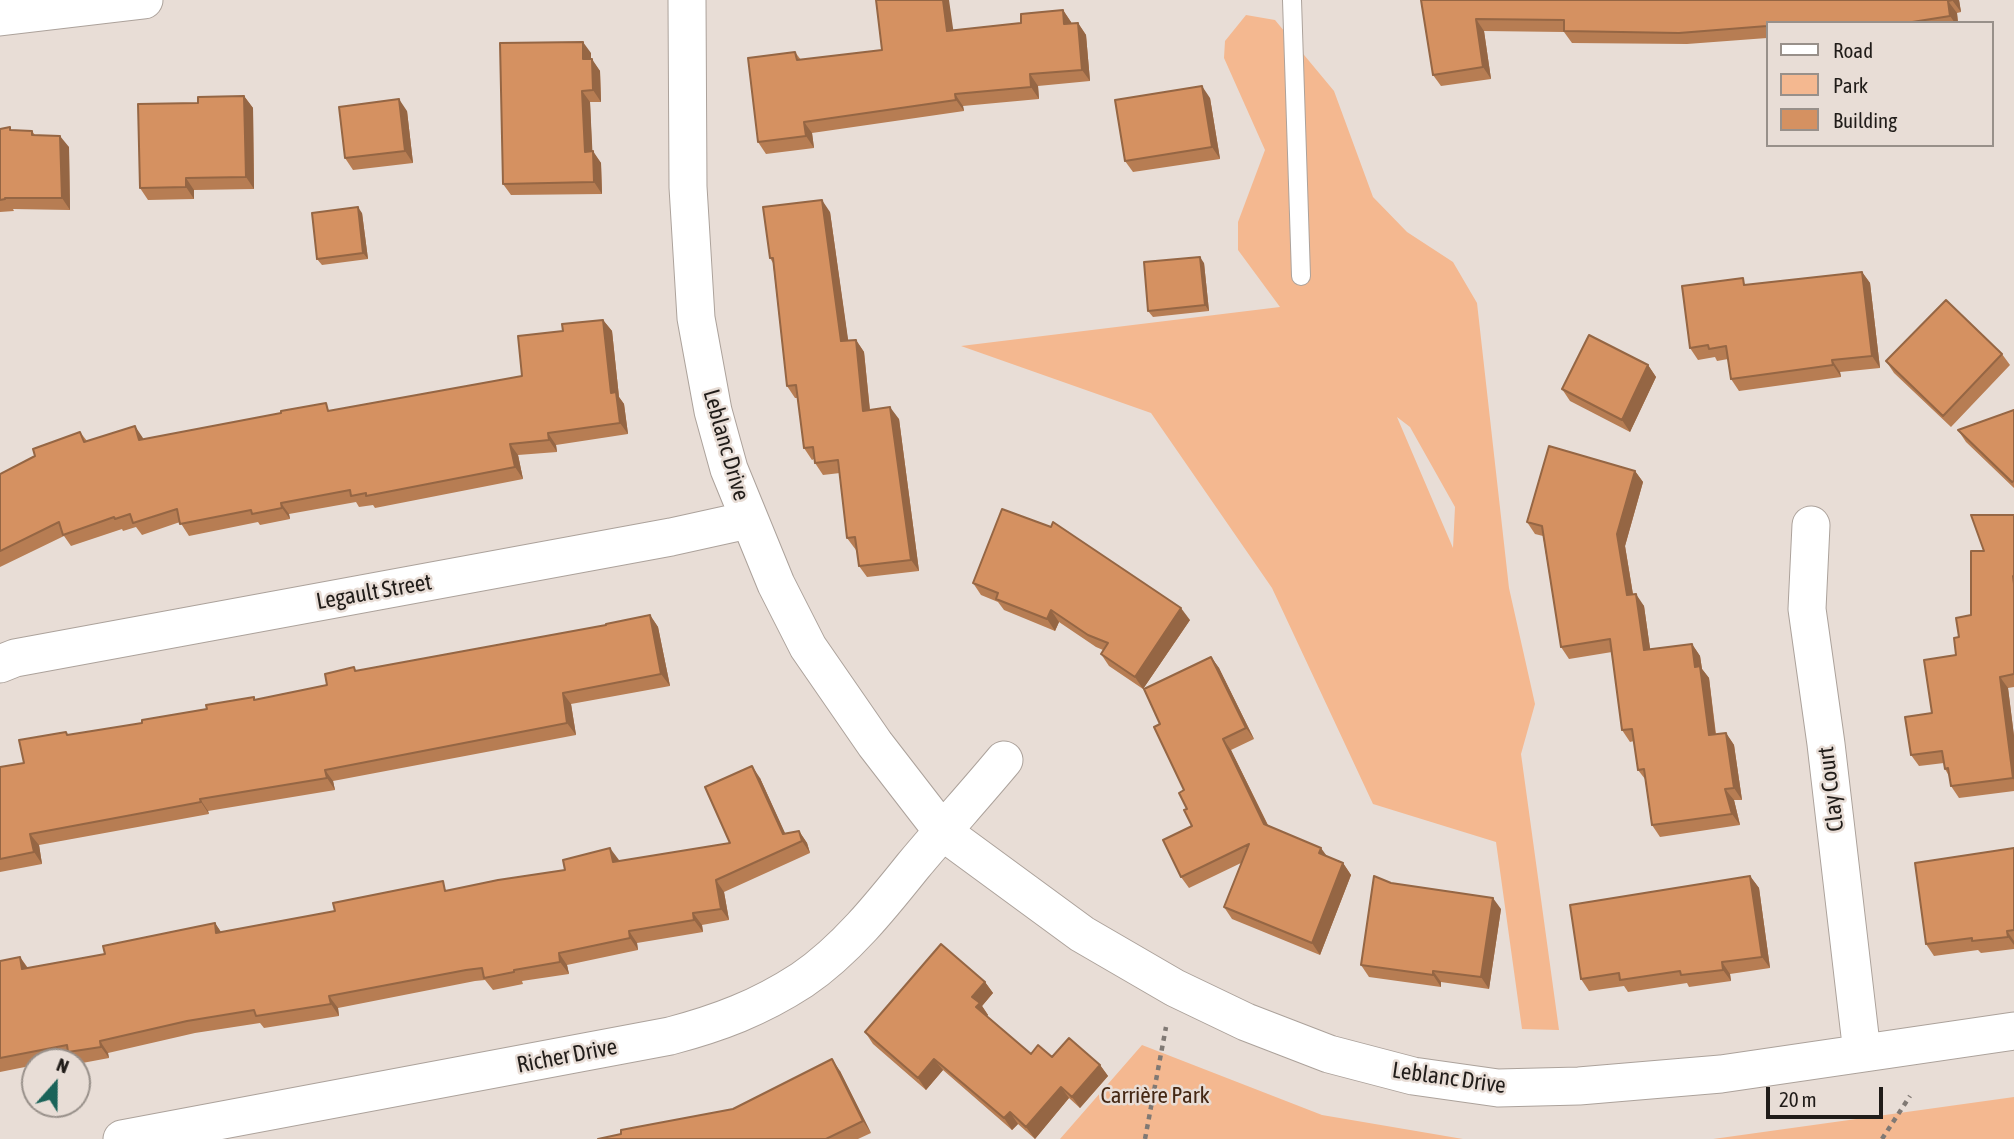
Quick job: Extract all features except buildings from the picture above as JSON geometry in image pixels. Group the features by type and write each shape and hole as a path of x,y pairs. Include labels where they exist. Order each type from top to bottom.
{"street":[{"path":"0,17 144,0"},
{"name":"Leblanc Drive","path":"687,0 688,187 696,318 713,411 729,469 776,584 808,647 875,744 943,832 1082,934 1175,988 1246,1022 1329,1054 1413,1076 1498,1088 1579,1086 1721,1074 2014,1031"},
{"name":"Legault Street","path":"0,664 29,655 748,520"},
{"name":"Clay Court","path":"1811,524 1807,608 1826,744 1862,1054"},
{"path":"943,832 1004,761"},
{"name":"Richer Drive","path":"122,1139 670,1036 718,1023 765,1002 804,979 838,950 902,882 943,832"}],"lane":[{"path":"1292,0 1301,276"}],"path":[{"path":"1145,1139 1175,988"},
{"path":"1882,1139 1910,1096"}],"green space":[{"path":"1246,15 1275,20 1334,91 1373,197 1407,232 1453,262 1477,303 1509,588 1535,704 1521,754 1559,1030 1522,1029 1496,842 1373,804 1272,588 1151,413 961,346 1280,307 1238,250 1238,222 1265,150 1224,58 1225,41","holes":["1397,417 1410,427 1455,507 1453,548"]},
{"name":"Carrière Park","path":"1142,1045 1322,1115 1463,1139 1060,1139"},
{"path":"2014,1097 2014,1139 1713,1139"}]}
